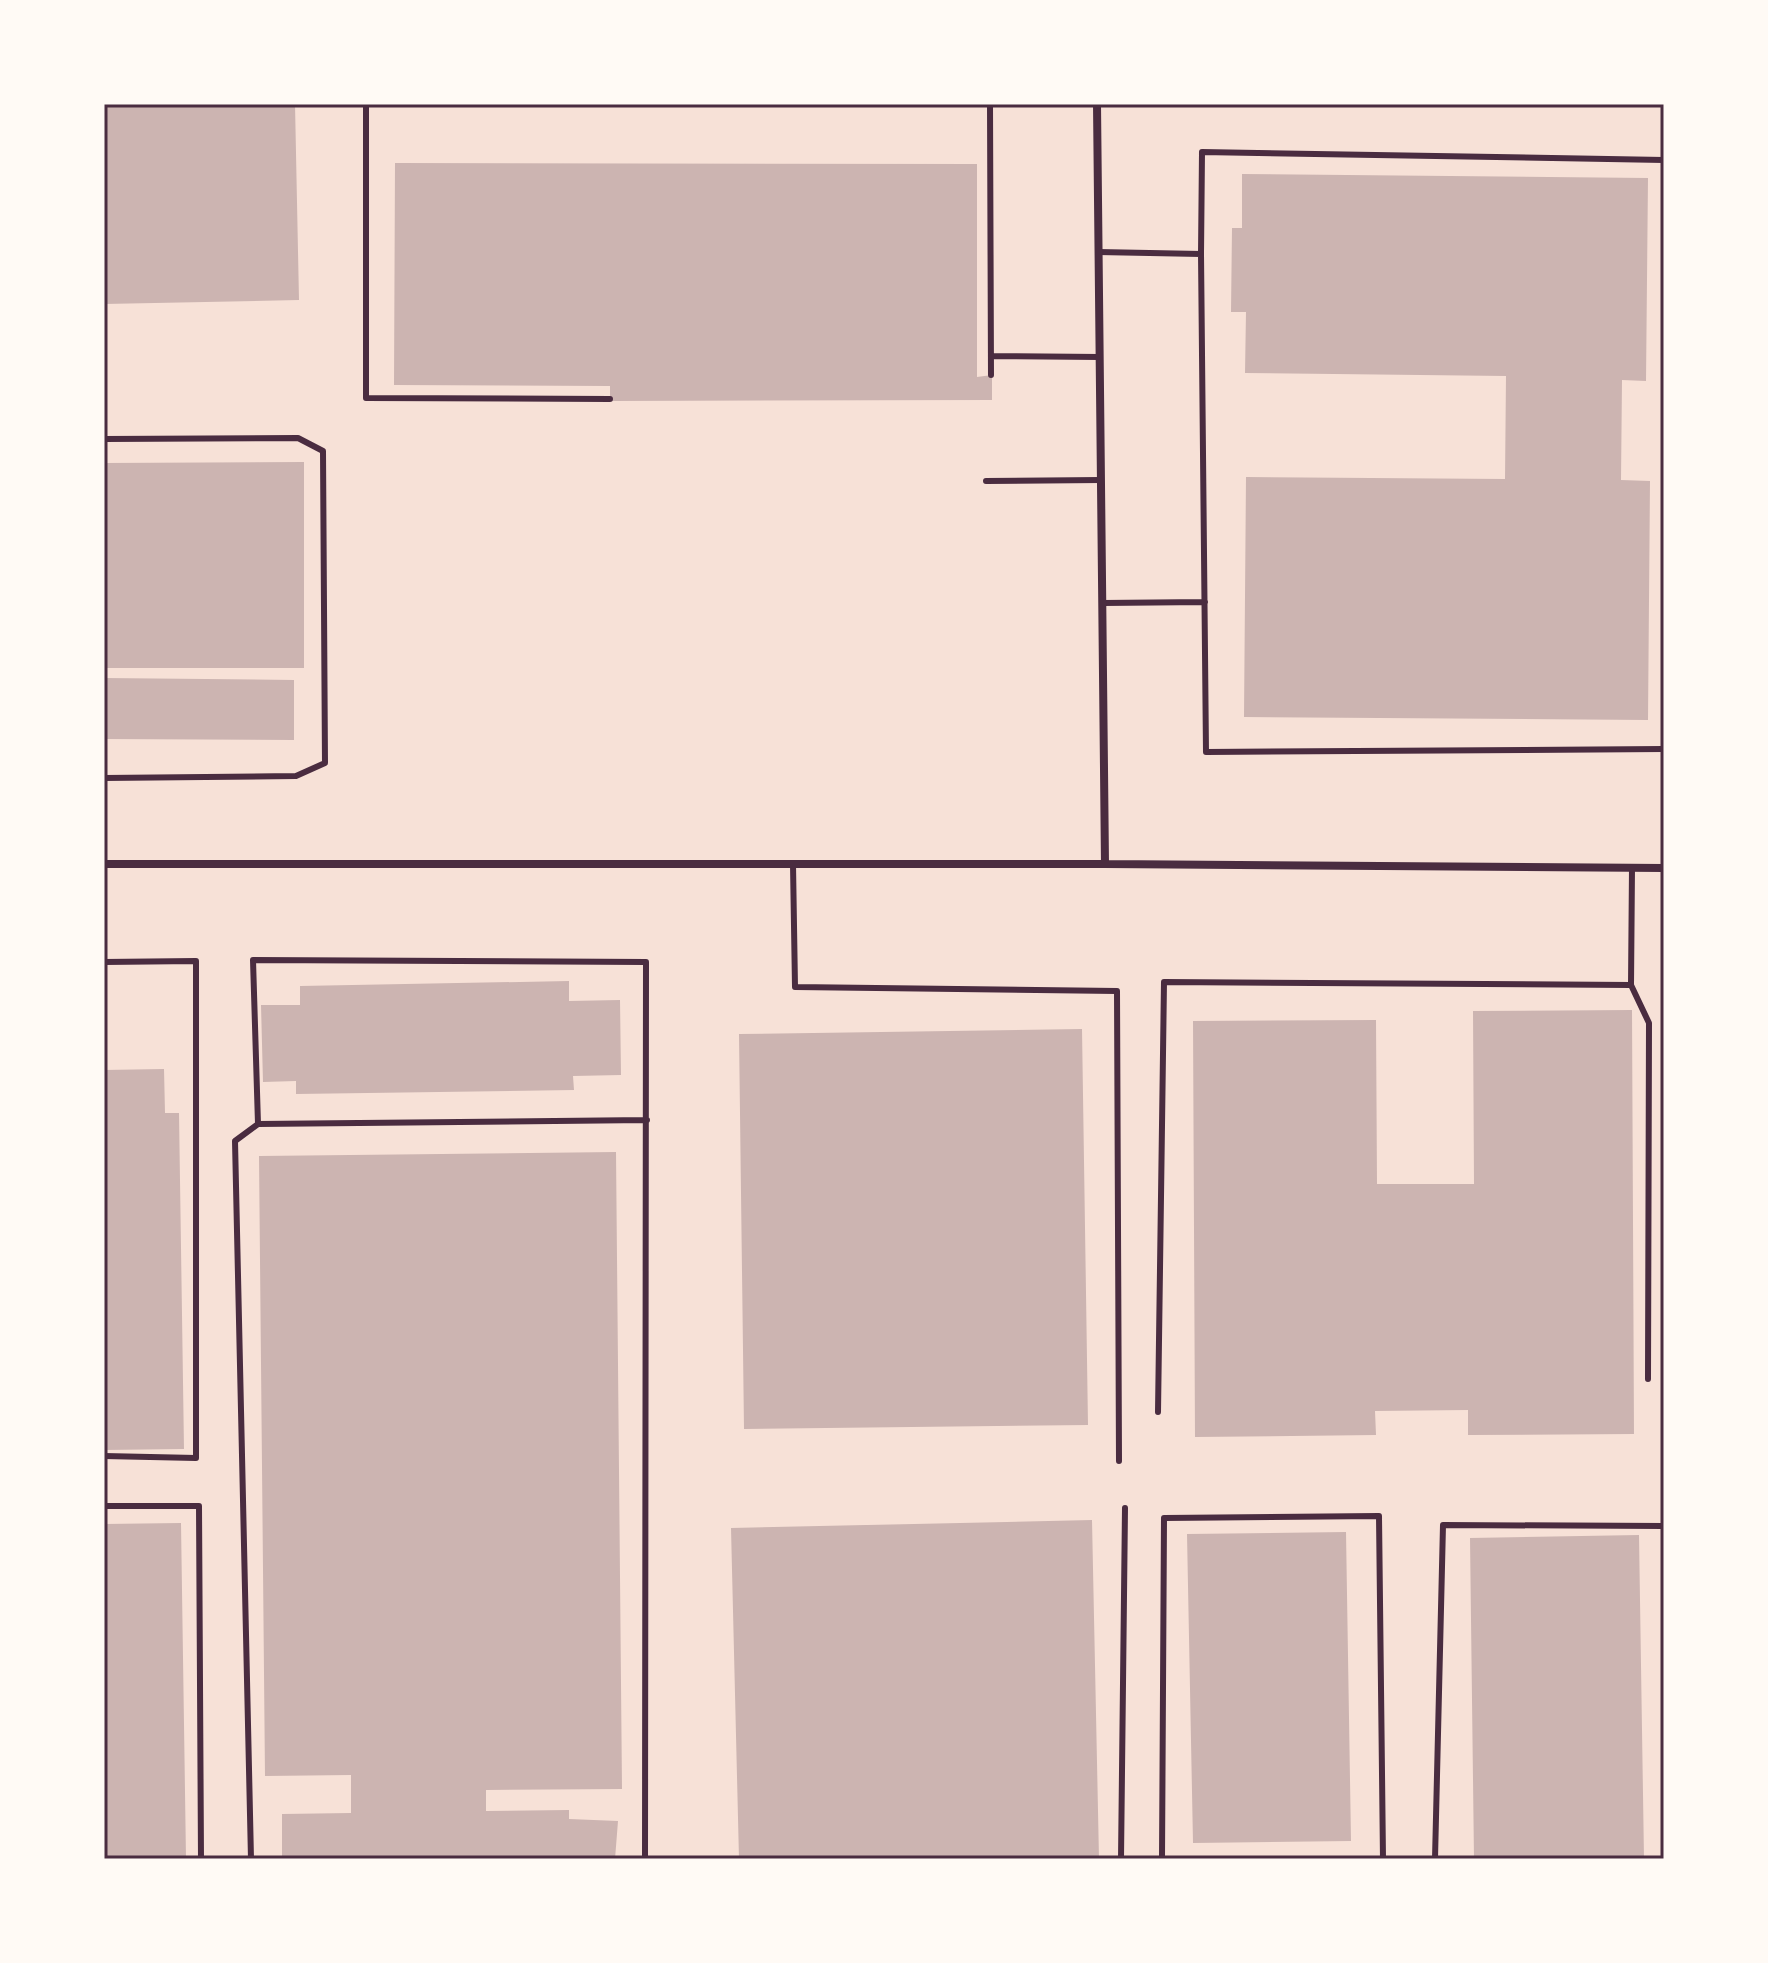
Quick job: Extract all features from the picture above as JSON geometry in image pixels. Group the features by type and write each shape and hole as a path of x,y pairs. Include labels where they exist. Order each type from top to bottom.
{"street":[{"path":"1097,104 1105,864"},
{"path":"104,864 1105,864 1664,868"}],"lane":[{"path":"366,104 366,398 610,399"},
{"path":"990,104 991,375"},
{"path":"1664,160 1202,152 1201,254 1206,752 1664,749"},
{"path":"1098,252 1201,254"},
{"path":"991,356 1100,357"},
{"path":"104,439 298,438 323,451 325,748 325,763 296,776 104,778"},
{"path":"986,481 1101,480"},
{"path":"1103,603 1205,602"},
{"path":"793,864 795,987 1117,991 1119,1461"},
{"path":"1632,868 1631,985 1649,1023 1648,1379"},
{"path":"258,1124 253,960 646,962 645,1859"},
{"path":"104,962 196,961 196,1458 104,1456"},
{"path":"1158,1412 1164,982 1631,985"},
{"path":"251,1859 235,1141 258,1124 647,1120"},
{"path":"104,1506 199,1506 201,1859"},
{"path":"1121,1859 1125,1508"},
{"path":"1162,1859 1164,1518 1379,1516 1383,1859"},
{"path":"1435,1859 1443,1525 1664,1526"}],"building":[{"path":"295,104 299,300 104,304 104,107"},
{"path":"395,163 977,164 977,377 992,375 992,400 610,401 610,386 394,385"},
{"path":"1242,174 1648,178 1646,381 1622,380 1621,480 1650,481 1648,720 1244,717 1246,477 1505,479 1506,376 1245,373 1246,312 1231,312 1232,228 1242,228"},
{"path":"304,462 304,668 104,668 104,463"},
{"path":"104,678 294,680 294,740 104,739"},
{"path":"569,981 569,1001 620,1000 621,1075 573,1076 574,1090 296,1094 296,1081 263,1082 261,1005 300,1005 300,986"},
{"path":"1632,1010 1634,1434 1468,1435 1468,1410 1375,1411 1376,1435 1195,1437 1193,1021 1376,1020 1377,1184 1474,1184 1473,1011"},
{"path":"1082,1029 1088,1425 744,1429 739,1034"},
{"path":"164,1069 165,1113 179,1113 184,1449 104,1450 104,1070"},
{"path":"616,1152 622,1789 486,1790 486,1811 569,1810 569,1819 618,1821 615,1859 282,1859 282,1814 351,1813 351,1775 265,1776 259,1156"},
{"path":"1092,1520 1099,1859 739,1859 731,1528"},
{"path":"181,1523 186,1859 104,1859 104,1524"},
{"path":"1346,1532 1351,1841 1193,1843 1187,1534"},
{"path":"1639,1535 1644,1859 1474,1859 1470,1538"}]}
